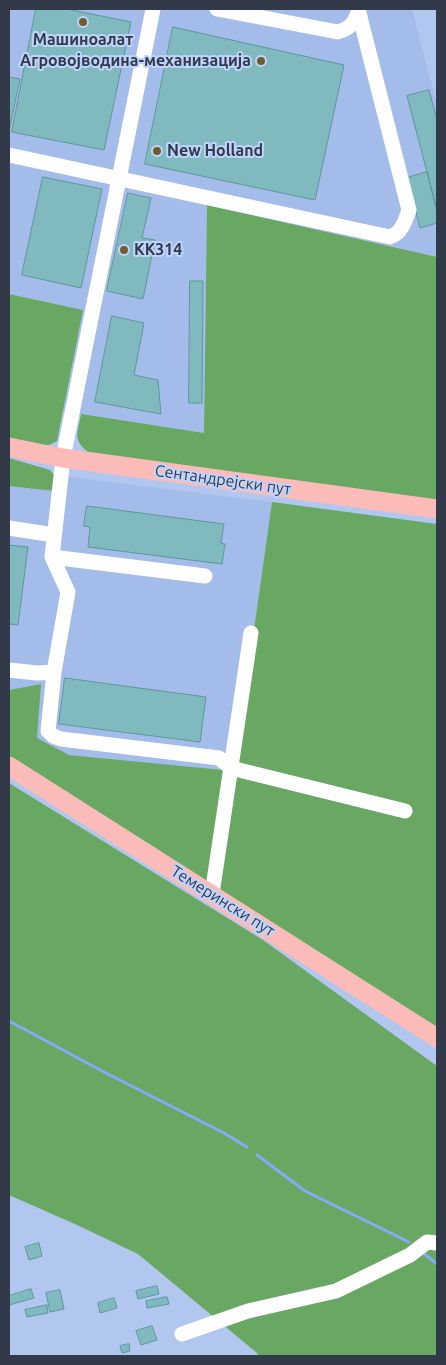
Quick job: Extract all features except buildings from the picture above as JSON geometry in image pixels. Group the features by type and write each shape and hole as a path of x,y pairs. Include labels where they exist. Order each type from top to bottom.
{"main road":[{"name":"Сентандрејски пут","path":"9,447 63,458 437,508"},
{"name":"Темерински пут","path":"9,766 437,1038"}],"street":[{"path":"153,9 63,458 52,557 68,592 54,672 48,731 61,739 219,758 231,768 405,810"},
{"path":"218,9 352,35 368,46"},
{"path":"9,155 390,237 397,235 405,223 409,210 358,10"},
{"path":"338,32 349,28 355,22 358,10"},
{"path":"9,528 54,535"},
{"path":"52,557 205,576"},
{"path":"212,894 251,633"},
{"path":"9,670 37,673 54,672"},
{"path":"182,1334 248,1310 336,1291 410,1255 427,1242 437,1244"}],"shaded area":[{"path":"9,9 412,9 437,105 437,257 207,205 204,433 63,412 83,310 9,294"},
{"path":"54,475 272,502 234,771 69,755 37,738 40,684 9,690 9,486 54,491"}],"green space":[{"path":"207,205 437,257 437,503 92,455 81,446 77,433 81,414 204,433"},
{"path":"9,294 83,310 57,441 45,447 9,442"},
{"path":"9,458 50,470 54,475 54,491 9,486"},
{"path":"272,502 437,524 437,1038 9,769 9,690 41,684 37,738 69,755 234,771"},
{"path":"9,783 263,940 437,1066 437,1356 258,1356 257,1353 138,1254 9,1195"}],"waterway":[{"path":"9,1021 224,1133 247,1147"},
{"path":"257,1155 305,1191 409,1242"},
{"path":"422,1252 437,1264"}],"place":[{"name":"Машиноалат","path":"83,22"},
{"name":"Агровојводина-механизација","path":"261,61"},
{"name":"New Holland","path":"157,151"},
{"name":"КК314","path":"124,250"}]}
